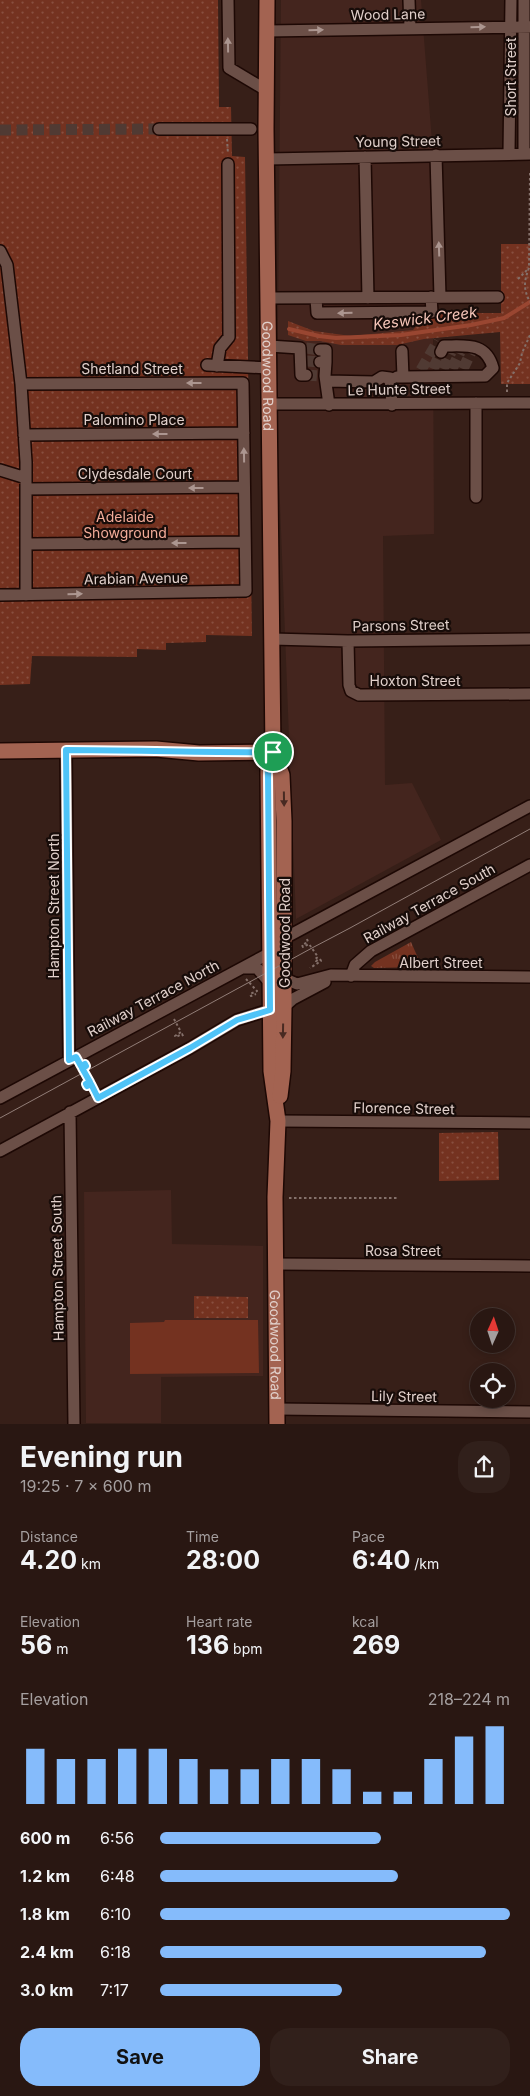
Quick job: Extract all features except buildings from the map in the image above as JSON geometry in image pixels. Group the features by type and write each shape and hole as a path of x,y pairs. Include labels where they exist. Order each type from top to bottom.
{"main road":[{"name":"Goodwood Road","path":"267,0 268,346 273,752 268,771 268,954 276,980"},
{"path":"0,751 156,750 199,753 273,752"},
{"name":"Goodwood Road","path":"273,752 282,775 283,790 283,939 276,980 283,1071 278,1118 275,1198 277,1416"}],"street":[{"path":"228,0 229,68 266,90"},
{"path":"409,0 410,28"},
{"name":"Short Street","path":"509,153 511,0"},
{"name":"Short Street","path":"524,0 527,27 527,154"},
{"name":"Wood Lane","path":"267,31 527,27"},
{"path":"159,129 251,129"},
{"name":"Young Street","path":"267,159 527,154"},
{"path":"316,298 317,313 432,312 436,297 436,155"},
{"path":"365,157 368,298"},
{"path":"228,164 229,337 220,348 212,366 269,368"},
{"path":"0,251 7,266 21,384 26,483 26,595"},
{"path":"268,302 316,298 498,297"},
{"path":"268,346 303,348 300,375 306,375"},
{"path":"324,378 374,382 382,377 390,378 441,373 486,376 493,368 491,360 484,351 456,349"},
{"path":"320,350 326,350 323,362 324,378 330,405"},
{"path":"402,351 402,377"},
{"path":"390,378 392,405"},
{"name":"Shetland Street","path":"21,384 243,383 244,433"},
{"path":"476,403 476,497"},
{"name":"Le Hunte Street","path":"269,404 530,403"},
{"path":"27,544 245,542 244,433"},
{"name":"Palomino Place","path":"24,434 244,433"},
{"name":"Clydesdale Court","path":"0,470 26,483 244,487"},
{"name":"Arabian Avenue","path":"0,595 246,591 245,542"},
{"name":"Parsons Street","path":"272,639 348,641 530,638"},
{"name":"Hoxton Street","path":"348,641 349,685 351,691 359,695 530,694"},
{"name":"Hampton Street North","path":"66,750 73,1059"},
{"path":"283,939 530,806"},
{"name":"Railway Terrace South","path":"351,976 355,965 371,952 530,865"},
{"name":"Railway Terrace North","path":"0,1098 268,954"},
{"path":"239,969 257,968 276,980"},
{"name":"Albert Street","path":"276,980 297,984 326,975 530,977"},
{"name":"Albert Street","path":"277,1009 321,984 351,976"},
{"path":"0,1151 190,1048 237,1020 277,1009"},
{"name":"Hampton Street South","path":"70,1112 74,1424"},
{"name":"Florence Street","path":"278,1118 530,1123"},
{"name":"Rosa Street","path":"276,1264 530,1266"},
{"name":"Lily Street","path":"277,1416 530,1412"}],"path":[{"path":"227,129 228,164"},
{"path":"530,173 529,268 525,280 527,296 530,302"},
{"path":"518,279 529,268"},
{"path":"507,403 507,383 520,363 530,335"},
{"path":"300,942 307,939 308,942 302,945 303,947 309,944 318,957 315,959 316,961 320,959 321,961 310,967 312,971"},
{"path":"239,969 244,977 248,975 245,979 256,991 250,994 252,996 257,993 259,997"},
{"path":"167,1008 172,1016 178,1013 179,1015 174,1018 181,1032 175,1036 182,1034 190,1048"},
{"path":"73,1059 81,1066 85,1064 86,1066 82,1068 90,1082 86,1084 87,1086 91,1084 98,1098"},
{"path":"275,1198 396,1198"}],"shaded area":[{"path":"281,0 421,0 432,142 434,534 383,536 385,785 412,783 441,840 296,919 277,426"},
{"path":"171,1190 172,1244 263,1246 263,1376 161,1377 161,1423 86,1423 84,1192"}],"green space":[{"name":"Adelaide Showground","path":"0,0 218,0 219,107 231,107 232,156 245,157 252,636 206,635 206,642 166,643 166,650 137,649 137,657 32,656 30,684 0,685"},
{"path":"501,244 530,244 530,384 501,384 500,332 424,339 397,345 341,345 320,341 306,341 288,335 288,321 314,331 351,336 413,330 420,322 428,319 429,313 501,313"},
{"path":"411,942 422,967 374,968 371,966 375,962"},
{"path":"498,1132 499,1180 439,1181 439,1133"},
{"path":"194,1296 248,1297 248,1318 194,1318"},
{"path":"165,1320 258,1320 259,1373 130,1374 130,1323 164,1322"}],"waterway":[{"name":"Keswick Creek","path":"289,329 336,338 401,335 471,325 504,318 530,302"}],"tunnel":[{"path":"0,130 159,129"},
{"path":"421,370 438,341"},
{"path":"306,348 320,350"},
{"path":"433,369 441,352"},
{"path":"443,369 451,352"},
{"path":"452,369 460,352"},
{"path":"463,369 471,352"},
{"path":"306,361 320,362"},
{"path":"306,375 320,376"}],"tram line":[{"path":"0,1118 530,829"}],"route":[{"path":"66,750 156,750 199,753 273,752 268,771 268,954 270,1010 237,1020 98,1098 91,1084 87,1086 86,1084 90,1082 82,1068 86,1066 85,1064 81,1066 76,1057 69,1060 66,750"}]}
